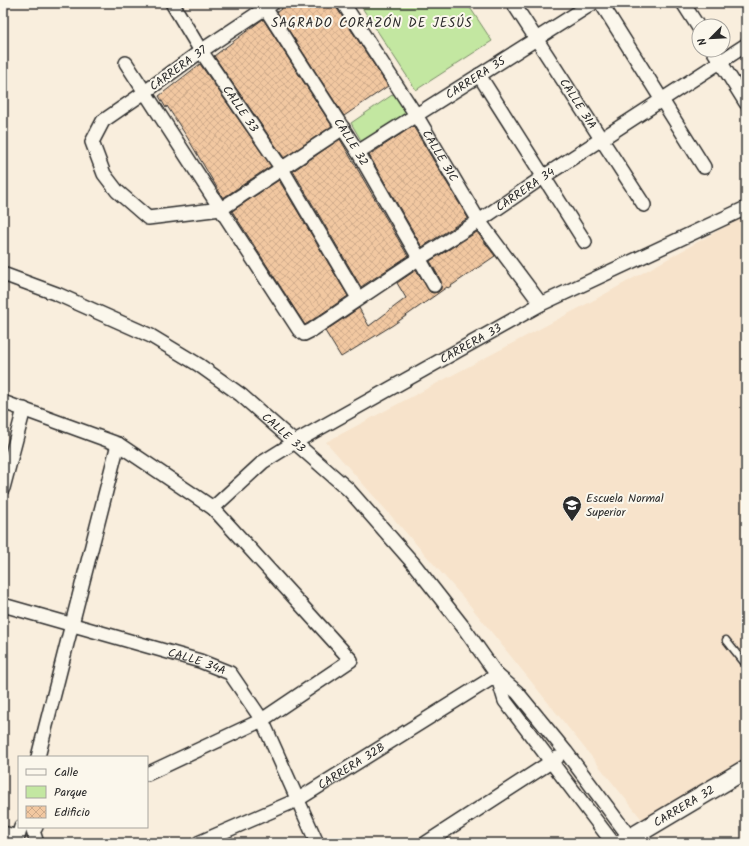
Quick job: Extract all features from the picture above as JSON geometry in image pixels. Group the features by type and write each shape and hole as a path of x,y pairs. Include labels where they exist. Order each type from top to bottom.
{"street":[{"name":"CALLE 33","path":"172,3 201,51 282,169 358,298"},
{"name":"CALLE 31C","path":"344,3 416,115 479,221 541,304"},
{"name":"CALLE 31A","path":"513,3 644,205"},
{"name":"CARRERA 35","path":"358,152 593,3"},
{"path":"601,3 704,168"},
{"path":"683,3 693,18"},
{"name":"CARRERA 37","path":"221,210 148,218 117,190 104,174 92,142 103,120 267,5"},
{"name":"CALLE 32","path":"267,5 358,152 434,286"},
{"name":"CARRERA 34","path":"221,210 299,330 304,334 746,45"},
{"path":"718,58 746,102"},
{"path":"126,63 221,210 343,128"},
{"path":"479,75 585,242"},
{"name":"CARRERA 33","path":"213,508 263,462 295,442 541,304 746,208"},
{"name":"CALLE 33","path":"3,274 57,294 151,336 199,365 241,395 349,490 413,563 464,628 497,675 517,692 566,752 629,841"},
{"path":"3,402 118,444 213,508 351,660 262,720 148,774"},
{"path":"3,488 24,409"},
{"path":"38,756 118,444"},
{"name":"CALLE 34A","path":"3,605 200,661 230,674 262,720 317,843"},
{"name":"CALLE 33","path":"497,675 505,702 613,843"},
{"name":"CARRERA 32B","path":"198,843 297,800 497,675"},
{"path":"426,843 566,752"},
{"name":"CARRERA 32","path":"629,841 746,769"},
{"path":"3,833 18,837 21,828"},
{"path":"35,828 33,831 38,843"}],"lane":[{"path":"726,640 746,665"}],"shaded area":[{"name":"Escuela Normal Superior","path":"746,215 746,763 644,822 468,603 326,442 596,299"}],"green space":[{"path":"359,3 467,3 492,41 416,90"},
{"path":"395,93 409,112 362,142 351,123"}],"building":[{"path":"289,3 335,3 336,7 388,86 344,116 277,12"},
{"path":"263,19 332,126 284,158 214,56"},
{"path":"200,64 271,166 223,198 187,137 159,96"},
{"path":"413,126 468,218 422,247 369,155"},
{"path":"340,139 408,256 361,287 293,171"},
{"path":"279,180 348,296 305,325 232,211"},
{"path":"477,232 495,256 448,288 447,287 393,325 341,357 325,331 359,308 369,326 406,298 397,283 416,270 430,292 438,292 441,289 441,281 430,261"}],"place":[{"name":"Escuela Normal Superior","path":"572,522"}],"district":[{"name":"SAGRADO CORAZÓN DE JESÚS","path":"372,22"}]}
